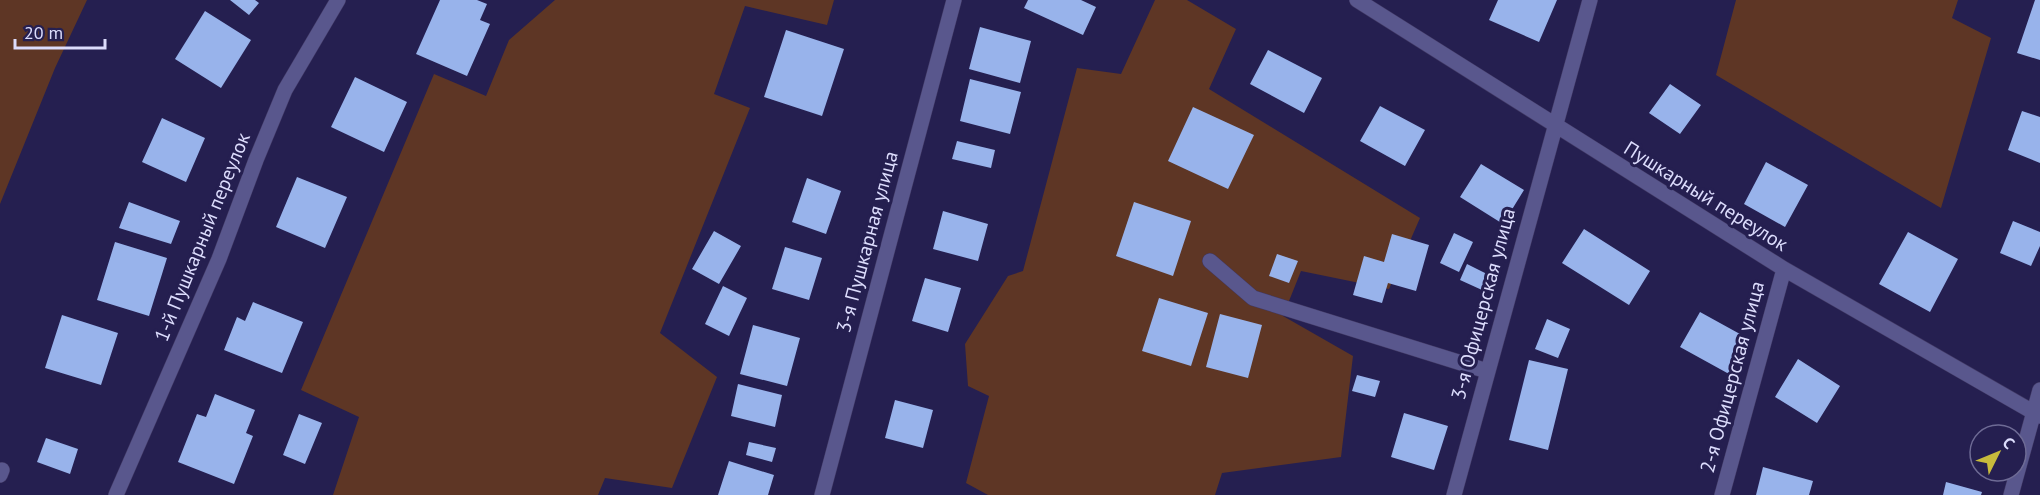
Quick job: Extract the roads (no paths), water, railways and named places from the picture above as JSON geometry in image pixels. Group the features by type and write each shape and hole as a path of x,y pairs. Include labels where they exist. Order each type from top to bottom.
{"street":[{"name":"1-й Пушкарный переулок","path":"116,495 219,260 255,160 285,90 338,0"},
{"name":"3-я Пушкарная улица","path":"822,495 954,0"},
{"name":"Пушкарный переулок","path":"1357,0 1784,269 2036,414"},
{"name":"3-я Офицерская улица","path":"1454,495 1554,124 1590,0"},
{"path":"1210,261 1253,298 1487,370"},
{"name":"2-я Офицерская улица","path":"1722,495 1784,269"},
{"path":"2011,495 2036,414 2040,390"}]}
